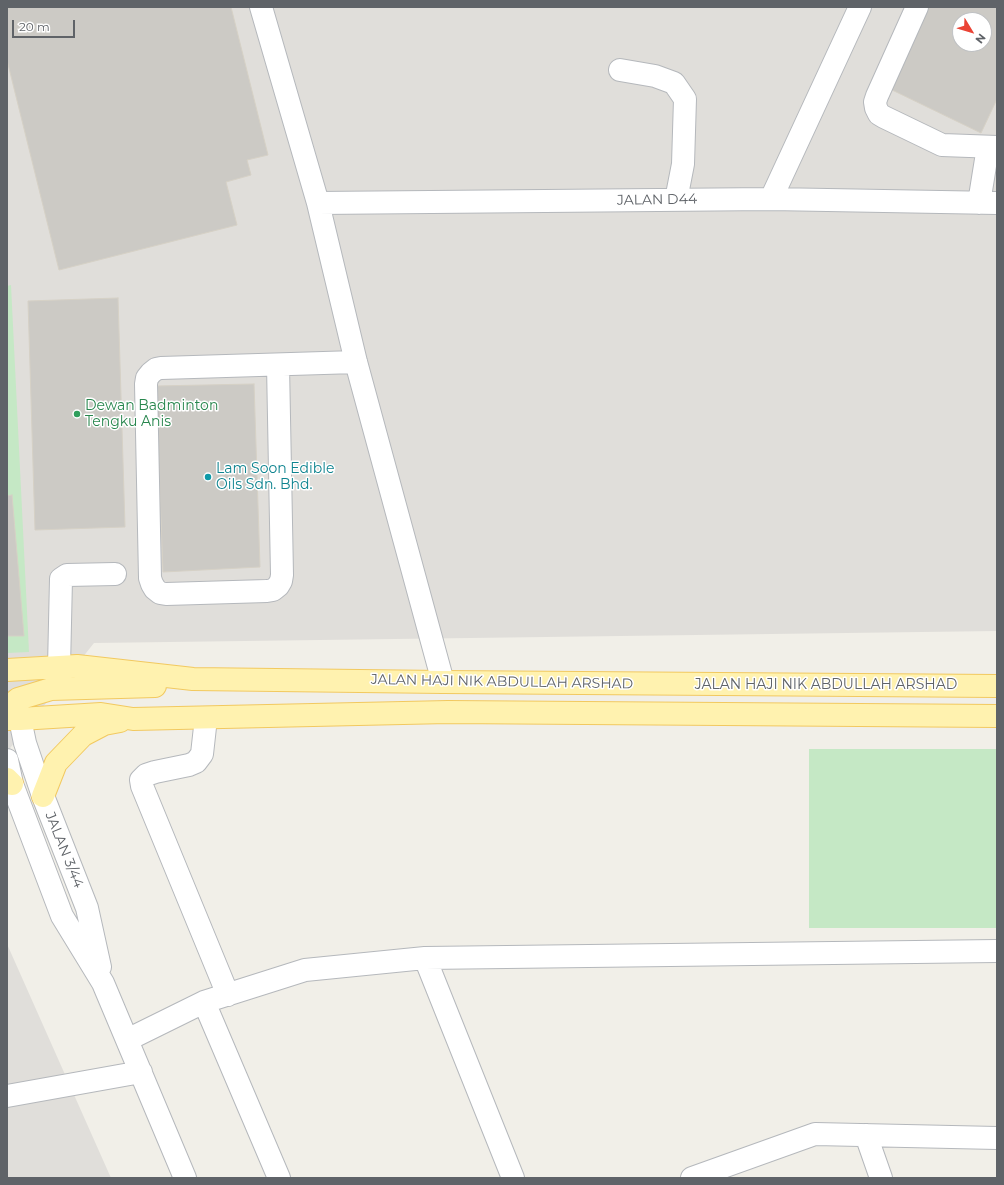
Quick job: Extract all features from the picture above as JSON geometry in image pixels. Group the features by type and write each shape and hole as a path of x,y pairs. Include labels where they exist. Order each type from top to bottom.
{"main road":[{"name":"JALAN HAJI NIK ABDULLAH ARSHAD","path":"7,670 77,666 193,678 443,682 997,686"},
{"path":"10,712 18,699 51,689 164,685 193,678"},
{"name":"JALAN HAJI NIK ABDULLAH ARSHAD","path":"10,712 101,714 133,719 448,712 997,716"},
{"path":"43,796 56,763 83,735 104,724 133,719"}],"street":[{"path":"261,7 318,203 356,362 443,682"},
{"path":"771,199 860,7"},
{"path":"917,7 877,96 875,102 876,108 884,117 942,145 993,147 988,203"},
{"path":"620,70 655,76 674,83 685,99 683,164 676,200"},
{"name":"JALAN D44","path":"318,203 771,199 988,203"},
{"path":"278,365 281,581 273,590 267,591 160,593 155,589 150,578 146,392 147,378 150,373 161,368 356,362"},
{"path":"59,667 61,579 67,575 115,574"},
{"name":"JALAN 3/44","path":"10,712 25,743 43,796 87,908 103,983"},
{"path":"206,718 202,754 196,762 189,766 155,772 146,775 141,780 142,786 228,994"},
{"name":"JALAN 3/44","path":"7,760 10,782 62,916 103,983 185,1178"},
{"path":"127,1040 204,1002 305,970 425,958 997,951"},
{"path":"425,958 513,1178"},
{"path":"204,1002 279,1178"},
{"path":"7,1096 141,1072"},
{"path":"692,1178 815,1134 997,1138"},
{"path":"866,1135 880,1178"}],"shaded area":[{"path":"7,7 997,7 997,631 94,643 7,752"},
{"path":"7,944 111,1178 7,1178"}],"green space":[{"path":"11,285 29,652 7,653 7,286"},
{"path":"809,749 997,749 997,928 809,928"}],"building":[{"path":"231,7 268,155 247,160 251,175 226,182 237,225 59,270 7,60 7,8"},
{"path":"928,7 997,7 997,99 981,133 888,88"},
{"name":"Dewan Badminton Tengku Anis","path":"118,298 125,527 35,530 28,301"},
{"name":"Lam Soon Edible Oils Sdn. Bhd.","path":"254,384 260,567 163,572 156,386"},
{"path":"12,495 24,636 7,636 7,496"}],"place":[{"name":"Dewan Badminton Tengku Anis","path":"77,414"},
{"name":"Lam Soon Edible Oils Sdn. Bhd.","path":"208,477"}]}
